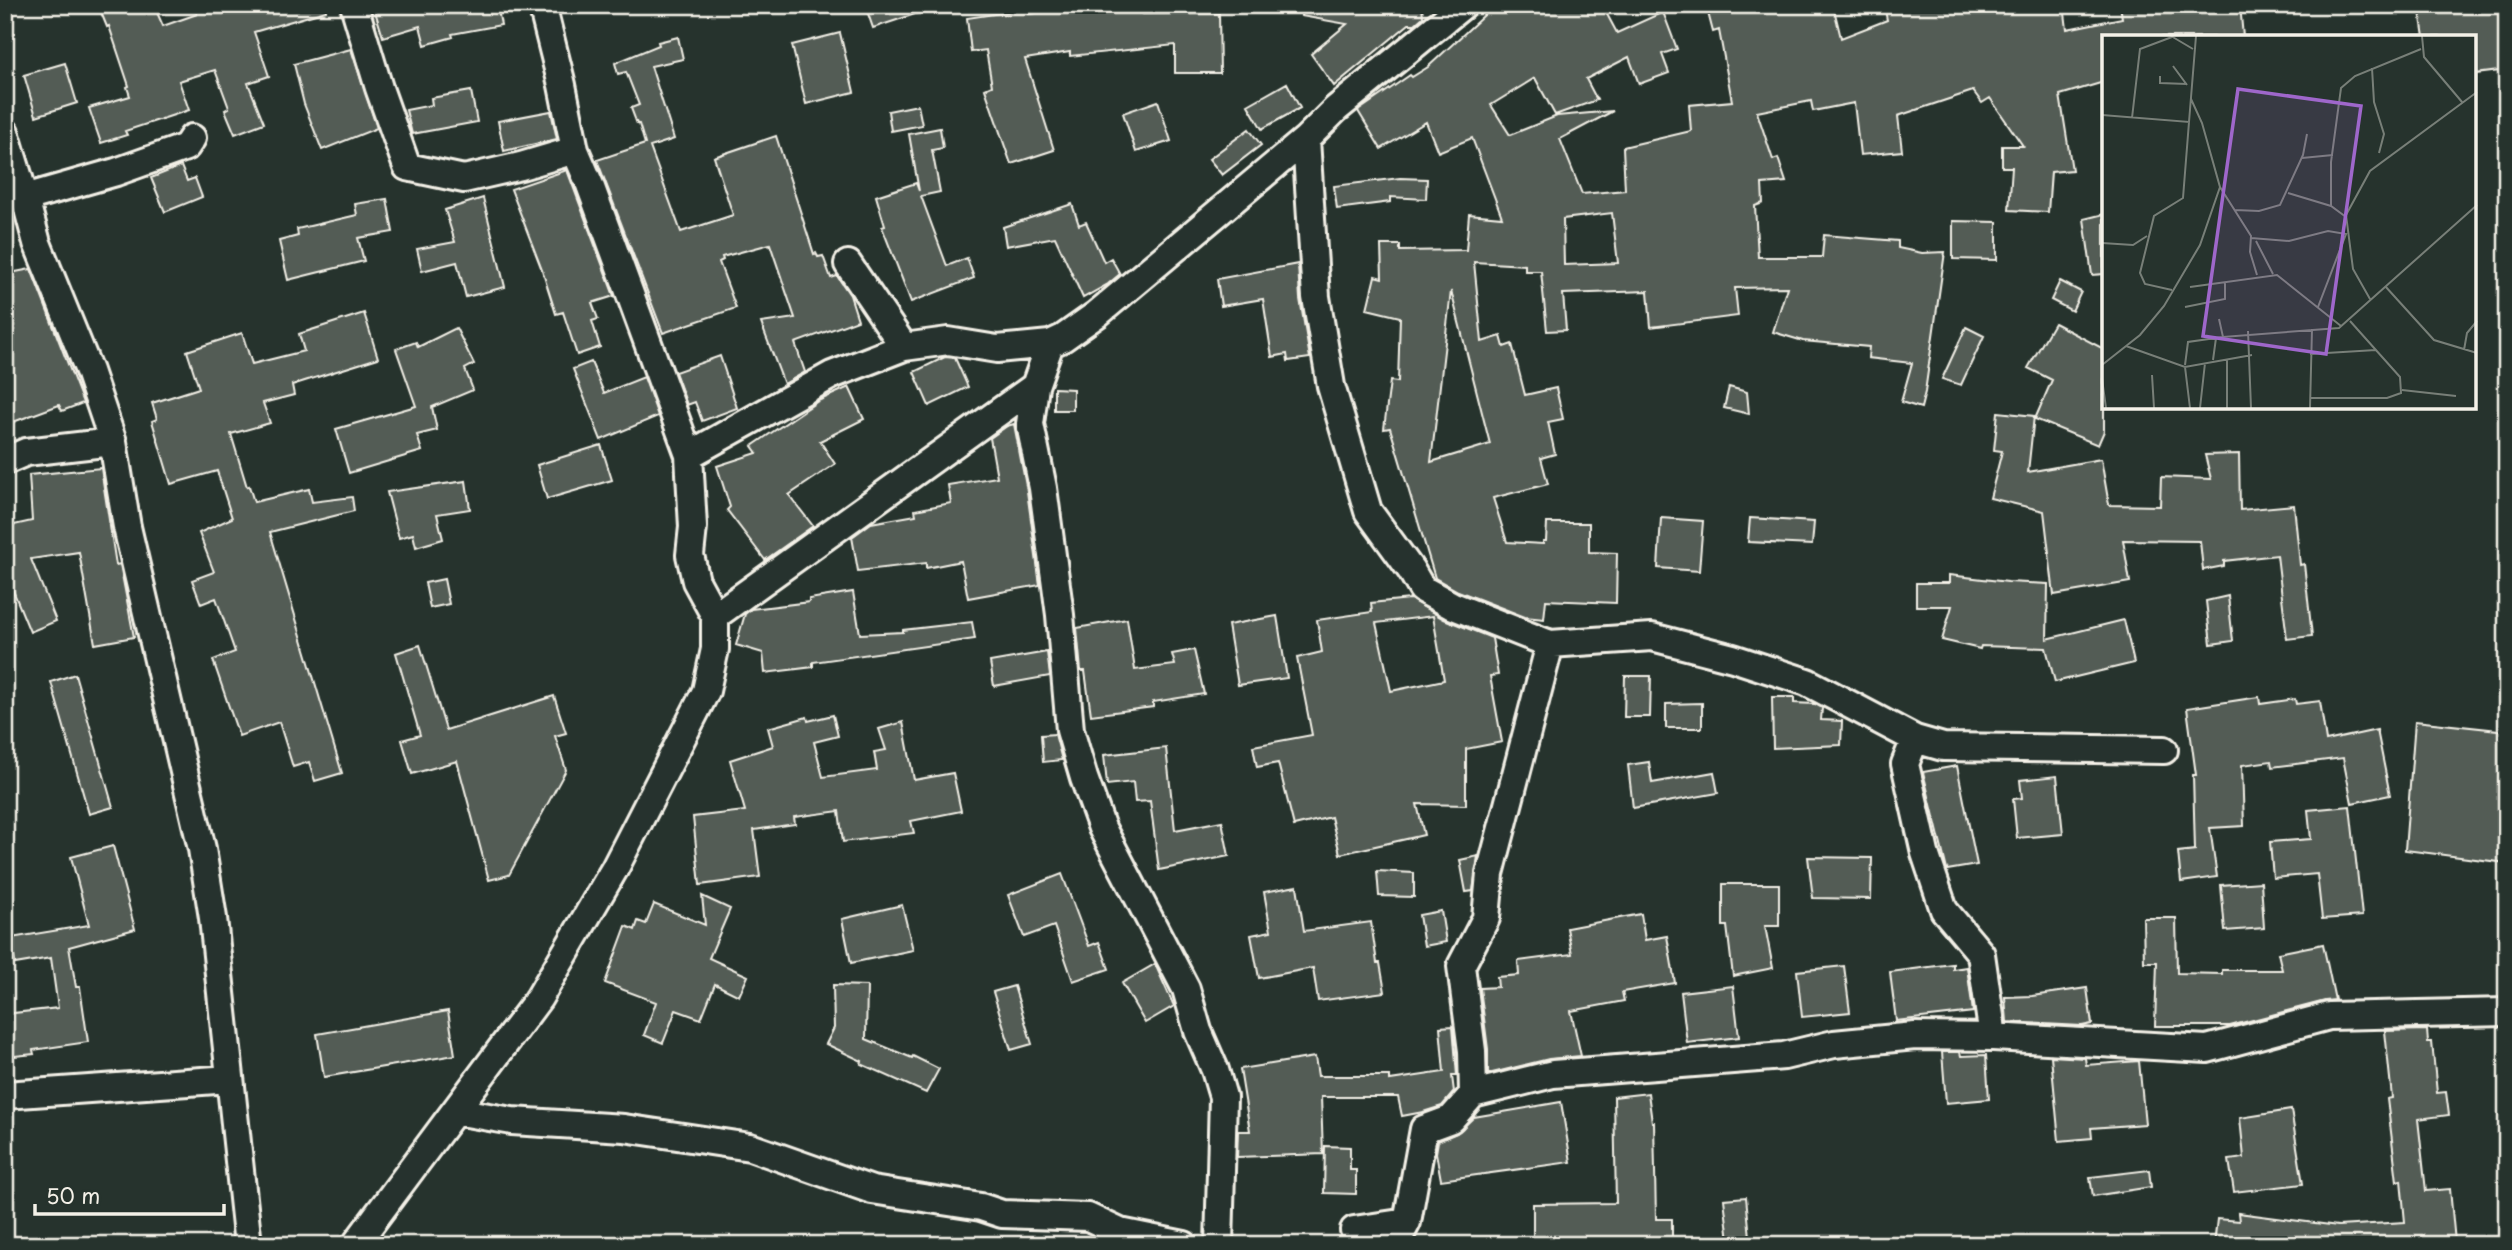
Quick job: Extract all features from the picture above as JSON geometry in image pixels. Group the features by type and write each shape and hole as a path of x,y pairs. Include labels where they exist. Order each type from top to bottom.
{"street":[{"path":"354,5 407,167 464,179 575,150"},
{"path":"355,1245 539,998 615,869 706,691 715,649 715,616 696,581 690,555 693,527 689,455 575,150 542,5"},
{"path":"689,455 832,375 904,348 948,341 997,349 1049,344 1063,338 1097,314 1306,139 1336,109 1463,5"},
{"path":"6,136 37,243 89,371 113,442 127,527 202,849 214,918 248,1245"},
{"path":"25,198 116,172 186,147 192,138"},
{"path":"1306,139 1316,297 1331,386 1368,511 1422,589 1451,606 1550,644 1652,637 1692,647 1807,682 1915,738 1943,747 2164,750"},
{"path":"848,264 904,348"},
{"path":"1049,344 1035,386 1030,424 1043,488 1060,615 1070,730 1102,828 1186,989 1198,1031 1223,1097 1219,1245"},
{"path":"715,616 1035,386"},
{"path":"5,461 26,452 113,442"},
{"path":"1473,1094 1472,1051 1461,966 1486,918 1490,874 1550,644"},
{"path":"1915,738 1905,764 1924,853 1944,910 1981,954 1993,1037"},
{"path":"1354,1230 1401,1233 1424,1129 1451,1119 1473,1094 1553,1074 1784,1055 1834,1044 1915,1036 1993,1037 2207,1049 2329,1016 2507,1012"},
{"path":"5,1095 230,1079"},
{"path":"455,1111 512,1121 624,1128 750,1147 872,1190 981,1207 1002,1214 1088,1217 1119,1232 1184,1245"}],"building":[{"path":"98,5 158,5 155,8 163,26 197,14 195,5 325,5 326,11 254,32 269,76 248,83 264,123 235,134 225,110 229,108 215,70 179,81 189,110 125,131 127,135 101,143 89,108 130,96 109,26 107,27"},
{"path":"373,5 497,5 501,25 452,34 453,37 425,45 420,26 383,37"},
{"path":"865,5 929,5 930,9 873,28"},
{"path":"1108,5 1142,5 1143,14 1219,13 1220,73 1175,73 1175,45 1070,56 1070,52 1025,59 1054,150 1011,164 985,89 992,86 986,50 971,52 967,18 1028,9 1029,14"},
{"path":"1302,5 1422,5 1423,17 1415,24 1409,24 1334,86 1311,54 1347,24 1301,16"},
{"path":"1495,5 1602,5 1617,33 1663,12 1677,49 1662,54 1669,73 1639,84 1629,57 1586,79 1597,100 1555,115 1535,78 1491,105 1510,135 1557,116 1613,111 1560,139 1582,194 1625,190 1623,147 1691,131 1689,105 1732,101 1719,30 1713,32 1706,5 1833,5 1841,38 1887,20 1884,5 2064,5 2067,29 2122,18 2120,5 2240,5 2243,35 2102,35 2102,83 2060,95 2072,170 2051,172 2048,212 2009,210 2012,167 2002,167 2002,146 2023,146 1990,98 1982,103 1973,91 1898,116 1902,151 1860,155 1854,103 1813,111 1811,101 1757,112 1773,160 1778,158 1786,182 1762,184 1763,203 1755,206 1758,257 1822,257 1824,235 1898,241 1898,248 1922,253 1945,252 1921,408 1901,402 1912,363 1868,358 1869,347 1803,341 1773,332 1787,287 1735,288 1738,316 1651,327 1648,291 1563,294 1566,330 1547,331 1541,271 1525,271 1525,265 1474,262 1482,342 1501,336 1504,347 1512,344 1525,395 1556,388 1563,419 1548,422 1555,454 1541,458 1548,484 1493,498 1507,542 1543,544 1543,541 1546,541 1547,523 1589,523 1589,552 1617,553 1616,603 1546,600 1544,619 1525,617 1458,591 1435,578 1390,428 1384,429 1390,381 1398,382 1400,317 1367,309 1375,276 1382,278 1381,245 1400,245 1400,251 1466,250 1469,214 1502,217 1472,138 1438,152 1426,122 1381,149 1358,111 1410,75 1412,77 1428,67","holes":["1612,213 1618,263 1564,265 1563,219","1451,291 1490,444 1431,462"]},
{"path":"2419,5 2507,5 2507,70 2477,74 2477,35 2424,35"},
{"path":"840,33 854,92 806,104 792,45"},
{"path":"678,37 683,59 651,66 674,139 650,147 681,232 733,215 714,157 776,136 814,254 823,256 831,278 837,276 850,295 858,320 795,343 805,372 784,384 761,323 795,318 770,244 722,257 723,260 719,262 736,308 663,333 597,160 645,144 631,108 639,105 626,72 618,74 615,63 659,45 658,42"},
{"path":"351,49 377,128 322,150 304,104 294,64"},
{"path":"65,63 77,103 36,116 24,75"},
{"path":"1287,83 1300,108 1262,129 1248,105"},
{"path":"471,91 477,122 412,134 406,110 432,105 431,98"},
{"path":"1158,101 1171,141 1136,152 1123,113"},
{"path":"918,105 922,125 891,131 888,111"},
{"path":"551,111 557,139 504,151 498,121"},
{"path":"940,128 943,148 932,150 940,192 921,196 947,266 967,258 974,278 911,302 882,227 885,226 876,196 916,183 919,191 909,134"},
{"path":"1249,129 1261,145 1222,175 1209,159"},
{"path":"181,166 187,181 195,178 202,197 165,212 151,178"},
{"path":"567,170 614,296 592,303 598,319 592,321 600,347 577,355 563,312 556,314 511,189"},
{"path":"1400,178 1427,179 1426,199 1390,197 1390,202 1337,209 1334,186"},
{"path":"483,198 505,287 466,297 457,262 422,271 417,249 455,242 445,210"},
{"path":"387,199 393,232 358,238 364,261 288,280 279,241 298,236 297,229 357,215 355,204"},
{"path":"1072,204 1079,225 1086,222 1104,262 1111,258 1120,274 1083,298 1055,237 1006,246 1003,227"},
{"path":"2102,214 2102,274 2092,275 2084,219"},
{"path":"1953,221 1997,222 1997,260 1953,259"},
{"path":"1298,264 1300,299 1310,358 1288,361 1287,354 1272,357 1263,299 1221,306 1217,279"},
{"path":"31,269 83,403 62,411 59,405 5,425 5,274"},
{"path":"2060,281 2081,292 2072,311 2051,300"},
{"path":"364,313 378,358 292,385 294,395 263,403 270,423 231,434 254,502 309,489 312,502 352,497 354,511 270,532 342,773 315,781 309,762 293,767 279,722 239,736 213,660 235,652 216,598 201,604 192,580 214,572 199,533 232,518 217,471 171,484 152,421 157,419 152,403 199,388 187,351 242,333 252,364 304,351 299,334"},
{"path":"2054,323 2102,348 2104,431 2098,445 2035,419 2052,380 2028,368"},
{"path":"1966,327 1984,336 1961,385 1942,379"},
{"path":"456,328 474,364 465,369 473,390 432,407 437,430 417,435 422,451 349,473 336,429 416,406 396,349 416,342 418,347"},
{"path":"720,356 737,408 702,421 695,402 687,405 675,372"},
{"path":"945,357 955,358 968,387 929,406 914,372"},
{"path":"591,362 604,393 644,377 658,416 601,440 573,369"},
{"path":"849,387 864,419 820,441 835,464 789,495 813,526 765,560 727,510 730,507 717,466 757,453 752,446 818,401"},
{"path":"1729,387 1747,392 1749,414 1724,408"},
{"path":"1054,388 1073,389 1073,410 1054,410"},
{"path":"1998,412 2034,416 2028,472 2101,459 2109,505 2160,506 2161,477 2211,479 2205,455 2239,454 2240,510 2294,505 2300,565 2304,564 2312,636 2287,639 2277,555 2224,561 2224,566 2203,570 2200,541 2123,540 2130,582 2054,595 2044,511 1990,498 2002,451 1994,450"},
{"path":"1014,424 1027,491 1040,585 968,598 961,561 926,568 926,563 858,571 852,537 871,523 916,515 915,510 951,503 948,485 997,477 990,438"},
{"path":"601,445 612,480 547,499 537,465"},
{"path":"101,468 116,565 120,564 134,637 95,644 79,552 31,559 56,621 30,632 5,571 5,527 32,521 29,475"},
{"path":"466,481 470,509 437,514 443,539 416,547 413,534 399,538 387,492"},
{"path":"1661,518 1703,521 1699,571 1658,568"},
{"path":"1750,518 1814,522 1812,545 1748,542"},
{"path":"1949,575 2048,584 2047,639 2124,620 2134,663 2055,682 2046,648 1981,646 1980,649 1942,640 1952,606 1916,606 1916,583 1949,583"},
{"path":"444,579 449,604 430,608 425,583"},
{"path":"853,592 860,634 903,632 972,622 975,639 813,662 813,667 765,673 763,653 736,645 745,614 751,609 809,602 809,599"},
{"path":"2228,596 2233,641 2211,644 2206,601"},
{"path":"1410,599 1444,619 1492,638 1498,675 1490,676 1502,742 1466,749 1466,805 1417,804 1424,835 1340,854 1331,817 1294,826 1278,763 1257,767 1253,746 1312,735 1297,658 1322,652 1317,620 1372,612 1371,603","holes":["1433,616 1444,680 1391,691 1376,623"]},
{"path":"1277,616 1287,678 1238,685 1228,625"},
{"path":"1127,619 1135,670 1175,665 1172,654 1194,650 1204,694 1153,702 1153,707 1091,715 1085,671 1081,671 1077,628"},
{"path":"420,645 446,730 554,696 566,733 555,736 566,770 509,875 489,880 457,761 412,774 402,740 420,735 396,653"},
{"path":"1047,652 1050,676 994,686 990,662"},
{"path":"75,674 113,807 89,814 51,682"},
{"path":"1625,676 1651,676 1650,717 1624,717"},
{"path":"1772,697 1794,697 1794,703 1815,704 1822,708 1821,720 1842,721 1841,745 1773,748"},
{"path":"2259,697 2260,704 2295,699 2296,704 2320,701 2326,741 2377,730 2390,795 2352,803 2343,758 2272,767 2271,761 2242,765 2244,826 2210,828 2217,877 2181,882 2178,852 2195,850 2193,775 2196,775 2187,708"},
{"path":"1702,703 1702,728 1666,728 1666,704"},
{"path":"833,715 838,736 814,742 823,777 877,770 874,752 886,750 879,729 903,722 914,780 953,773 961,811 911,821 914,833 843,842 839,811 794,817 795,824 754,830 760,877 700,885 693,817 745,811 730,760 773,746 768,728 807,717 808,721"},
{"path":"2415,721 2507,731 2507,863 2405,850"},
{"path":"1055,734 1062,760 1043,762 1041,735"},
{"path":"1166,748 1175,830 1222,821 1229,856 1159,870 1150,801 1135,802 1133,782 1107,785 1104,755"},
{"path":"1649,762 1652,783 1714,772 1718,793 1633,808 1628,765"},
{"path":"1957,766 1977,865 1947,870 1923,772"},
{"path":"2057,776 2063,834 2017,838 2013,799 2022,798 2020,780"},
{"path":"2350,806 2362,916 2322,919 2317,874 2273,878 2270,842 2311,839 2308,810"},
{"path":"113,846 135,929 69,947 76,987 80,987 88,1042 33,1050 34,1054 5,1057 5,1014 58,1008 51,958 15,964 11,938 89,925 71,857"},
{"path":"1478,856 1473,891 1466,892 1460,860"},
{"path":"1808,857 1872,858 1871,899 1813,898"},
{"path":"1377,871 1414,873 1414,897 1379,896"},
{"path":"1062,874 1089,946 1099,942 1109,969 1073,981 1054,926 1024,937 1008,895"},
{"path":"2261,882 2264,928 2225,931 2221,885"},
{"path":"1723,884 1779,884 1779,926 1765,926 1773,968 1733,976 1727,926 1723,926"},
{"path":"1297,886 1304,931 1371,922 1377,963 1380,963 1385,992 1318,1001 1313,968 1259,978 1251,935 1271,931 1264,892"},
{"path":"702,896 730,909 709,958 748,976 739,996 715,984 701,1019 676,1010 663,1043 644,1035 656,1002 605,983 626,926 635,930 638,921 646,924 654,904 705,925"},
{"path":"902,905 913,950 851,963 842,919"},
{"path":"1441,911 1446,942 1424,946 1419,915"},
{"path":"1641,914 1645,940 1667,936 1675,983 1622,992 1624,1001 1571,1011 1581,1056 1549,1059 1488,1074 1488,1049 1480,988 1498,987 1497,977 1519,975 1518,961 1572,954 1567,928"},
{"path":"2143,918 2176,918 2177,973 2222,974 2222,970 2282,970 2278,953 2323,944 2335,1000 2230,1026 2155,1026 2157,962 2144,962"},
{"path":"1155,964 1174,1006 1145,1023 1122,983"},
{"path":"1953,964 1953,969 1967,967 1973,1012 1896,1021 1890,972"},
{"path":"1844,966 1850,1012 1802,1017 1797,971"},
{"path":"833,985 867,986 866,1039 912,1058 913,1056 939,1069 926,1093 861,1064 862,1061 826,1044 834,1028"},
{"path":"1014,986 1032,1044 1011,1050 993,992"},
{"path":"1733,986 1739,1037 1687,1043 1681,992"},
{"path":"2087,988 2092,1024 2082,1026 2007,1022 2005,997"},
{"path":"448,1011 455,1055 324,1077 317,1034"},
{"path":"1453,1026 1457,1076 1452,1076 1454,1092 1442,1106 1402,1116 1398,1097 1321,1097 1323,1154 1237,1157 1238,1131 1250,1131 1240,1069 1315,1057 1318,1076 1390,1076 1390,1080 1444,1072 1440,1027"},
{"path":"2427,1030 2428,1042 2432,1042 2437,1093 2446,1092 2449,1115 2418,1119 2426,1191 2450,1189 2455,1242 2422,1245 2214,1245 2217,1219 2239,1221 2238,1213 2338,1226 2405,1222 2401,1180 2397,1181 2387,1099 2392,1098 2385,1031"},
{"path":"1942,1052 1960,1052 1961,1056 1986,1055 1989,1099 1946,1103"},
{"path":"2051,1056 2085,1058 2086,1065 2139,1061 2145,1124 2091,1128 2092,1138 2059,1141"},
{"path":"1648,1093 1654,1122 1656,1219 1672,1219 1672,1245 1533,1245 1533,1204 1616,1203 1614,1097"},
{"path":"1561,1102 1571,1162 1441,1180 1436,1153 1438,1141 1457,1133 1474,1117"},
{"path":"2291,1110 2303,1184 2234,1192 2229,1160 2244,1158 2240,1118"},
{"path":"1325,1146 1350,1147 1350,1170 1356,1170 1356,1194 1324,1193"},
{"path":"2149,1170 2151,1187 2093,1196 2090,1177"},
{"path":"1746,1197 1750,1237 1729,1240 1724,1199"}]}
